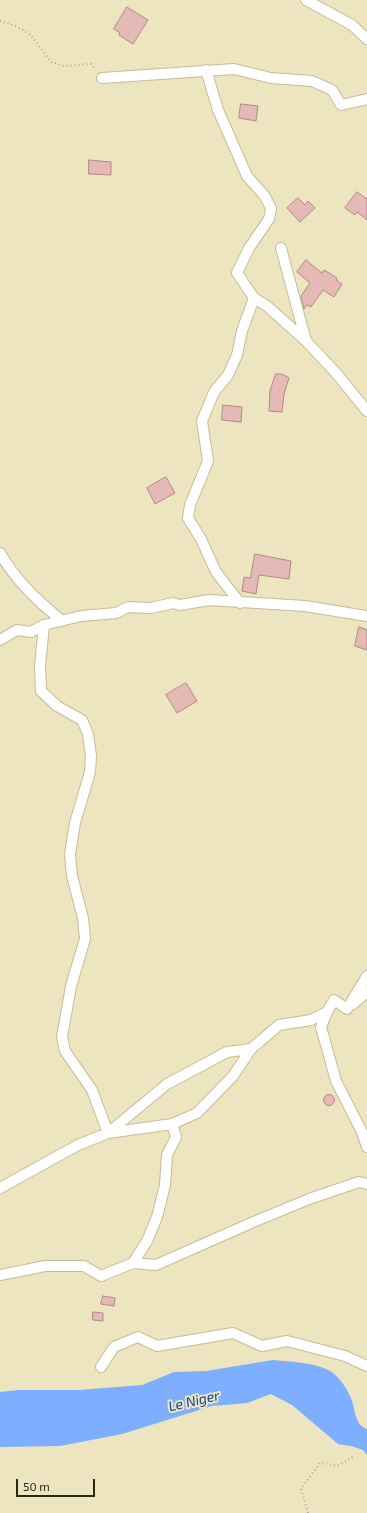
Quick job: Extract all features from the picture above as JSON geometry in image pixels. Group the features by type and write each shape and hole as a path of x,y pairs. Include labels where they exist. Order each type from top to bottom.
{"street":[{"path":"306,0 352,25 367,39"},
{"path":"102,78 234,69 271,78 312,81 332,90 340,105 367,99"},
{"path":"206,70 218,110 247,176 264,195 270,208 269,219 249,248 237,273 254,298 267,306 306,341 336,373 367,411"},
{"path":"281,248 306,341"},
{"path":"240,603 216,572 201,539 188,518 190,505 208,461 202,421 214,392 228,375 237,355 242,331 254,298"},
{"path":"0,553 32,594 61,620"},
{"path":"0,640 18,630 31,632 44,625 61,620 81,616 116,613 128,607 151,608 173,602 180,605 209,600 305,606 367,616"},
{"path":"44,625 40,666 41,691 56,706 82,720 88,734 91,756 90,772 75,823 70,854 72,876 83,918 84,939 70,986 62,1037 65,1051 92,1090 108,1133"},
{"path":"347,1009 367,976"},
{"path":"347,1009 367,992"},
{"path":"347,1009 334,1000 326,1012 321,1027 336,1081 348,1108 362,1132 367,1147"},
{"path":"0,1188 78,1145 108,1133 172,1124 197,1113 233,1076 251,1049 279,1025 311,1020 326,1012"},
{"path":"108,1133 167,1084 227,1052 251,1049"},
{"path":"133,1263 147,1241 157,1217 165,1185 168,1154 176,1137 172,1124"},
{"path":"0,1180 11,1183"},
{"path":"0,1276 45,1266 84,1266 101,1276 133,1263 156,1265 309,1199 359,1182 367,1184"},
{"path":"101,1367 114,1347 138,1338 157,1346 234,1333 262,1346 287,1341 345,1356 367,1366"}],"path":[{"path":"0,21 18,27 31,35 52,62 64,66 92,64 102,78"},
{"path":"308,1513 301,1489 321,1462 337,1466 353,1456"}],"water":[{"name":"Le Niger","path":"273,1360 317,1366 330,1371 337,1377 346,1388 358,1421 367,1429 367,1455 363,1450 338,1444 292,1405 271,1394 247,1403 212,1406 122,1434 60,1446 0,1447 0,1392 18,1390 79,1390 142,1385 174,1372 206,1371"}],"building":[{"path":"127,7 148,20 133,44 119,35 120,33 114,29"},
{"path":"241,104 258,106 256,121 239,118"},
{"path":"89,160 111,162 111,175 89,174"},
{"path":"357,192 367,199 367,220 357,212 355,215 345,208"},
{"path":"298,198 305,205 308,201 315,208 300,222 287,208"},
{"path":"306,260 322,273 324,270 337,278 336,280 342,284 334,297 323,290 311,307 307,305 304,309 301,296 310,283 297,272"},
{"path":"276,374 282,374 289,378 284,394 282,412 269,411 270,391"},
{"path":"223,405 242,407 241,422 222,420"},
{"path":"166,477 175,493 155,504 147,488"},
{"path":"255,554 291,561 289,579 259,575 256,594 242,591 244,577 250,578"},
{"path":"359,627 367,630 367,650 355,646"},
{"path":"186,683 197,701 177,713 166,695"},
{"path":"327,1095 331,1095 333,1096 333,1104 327,1105 324,1102 324,1098"},
{"path":"103,1296 115,1298 114,1306 101,1304"},
{"path":"93,1312 103,1313 103,1321 93,1320"}]}
